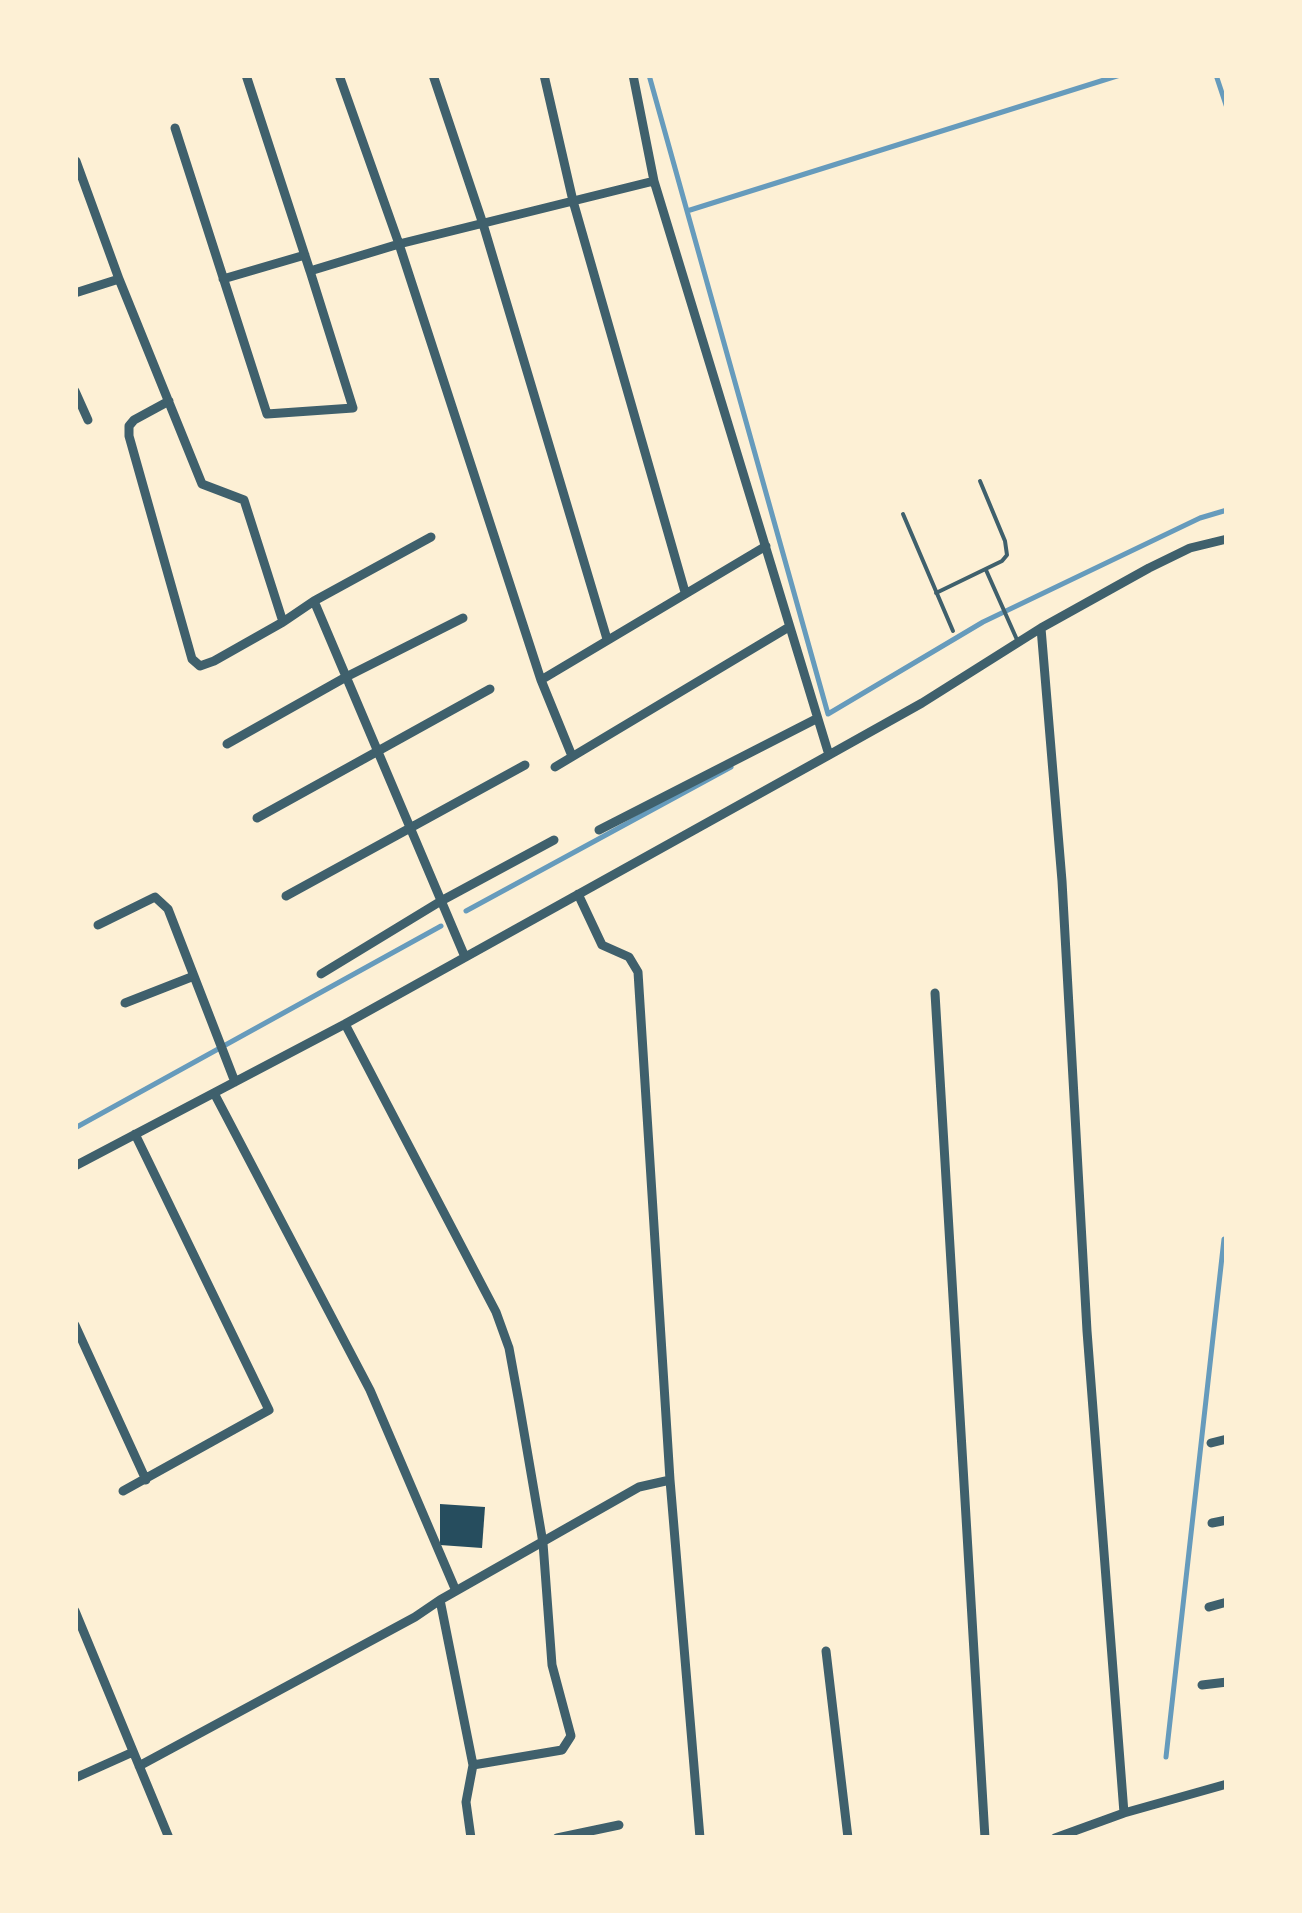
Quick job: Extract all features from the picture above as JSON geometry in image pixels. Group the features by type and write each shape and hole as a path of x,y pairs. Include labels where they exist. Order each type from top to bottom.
{"street":[{"path":"174,128 267,414 353,408 246,75"},
{"path":"339,75 399,244 541,680 572,756"},
{"path":"433,75 483,224 607,640"},
{"path":"544,75 573,201 685,592"},
{"path":"632,75 654,181 828,753"},
{"path":"76,161 202,484 244,500 283,622"},
{"path":"310,271 399,244 654,181"},
{"path":"224,280 305,255"},
{"path":"75,293 119,279"},
{"path":"75,391 88,420"},
{"path":"169,401 134,420 129,436 192,660 200,666 214,662 431,537"},
{"path":"75,1166 345,1024 922,703 1017,639 1190,548 1227,539"},
{"path":"541,680 766,546"},
{"path":"314,601 465,957"},
{"path":"227,744 346,677 463,618"},
{"path":"554,767 789,626"},
{"path":"1041,628 1062,881 1087,1331 1124,1812"},
{"path":"257,818 490,689"},
{"path":"599,830 816,719"},
{"path":"286,896 524,765"},
{"path":"321,974 554,840"},
{"path":"578,894 602,945 629,957 638,972 670,1480 700,1838"},
{"path":"98,925 155,898 168,909 235,1082"},
{"path":"125,1004 194,976"},
{"path":"935,993 985,1838"},
{"path":"345,1024 496,1312 509,1348 543,1542 552,1665 571,1736 562,1750 473,1765"},
{"path":"214,1093 370,1390 456,1591"},
{"path":"123,1491 269,1410 136,1134"},
{"path":"75,1325 146,1480"},
{"path":"1210,1443 1227,1439"},
{"path":"139,1766 399,1626 639,1487 670,1480"},
{"path":"1212,1523 1227,1520"},
{"path":"440,1600 473,1765 466,1802 471,1838"},
{"path":"1208,1606 1227,1602"},
{"path":"75,1612 169,1838"},
{"path":"826,1651 848,1838"},
{"path":"1202,1686 1227,1682"},
{"path":"75,1778 133,1752"},
{"path":"1055,1838 1124,1812 1227,1784"},
{"path":"557,1838 619,1826"}],"lane":[{"path":"936,593 986,570 1007,555 980,481"},
{"path":"903,514 953,631"},
{"path":"986,570 1017,639"}],"building":[{"path":"440,1504 485,1507 482,1548 440,1545"}],"waterway":[{"path":"649,75 687,211"},
{"path":"1120,75 687,211 828,714 983,622 1200,518 1227,510"},
{"path":"1216,75 1227,108"},
{"path":"466,911 731,767"},
{"path":"75,1128 441,926"},
{"path":"1166,1757 1227,1238"}]}
